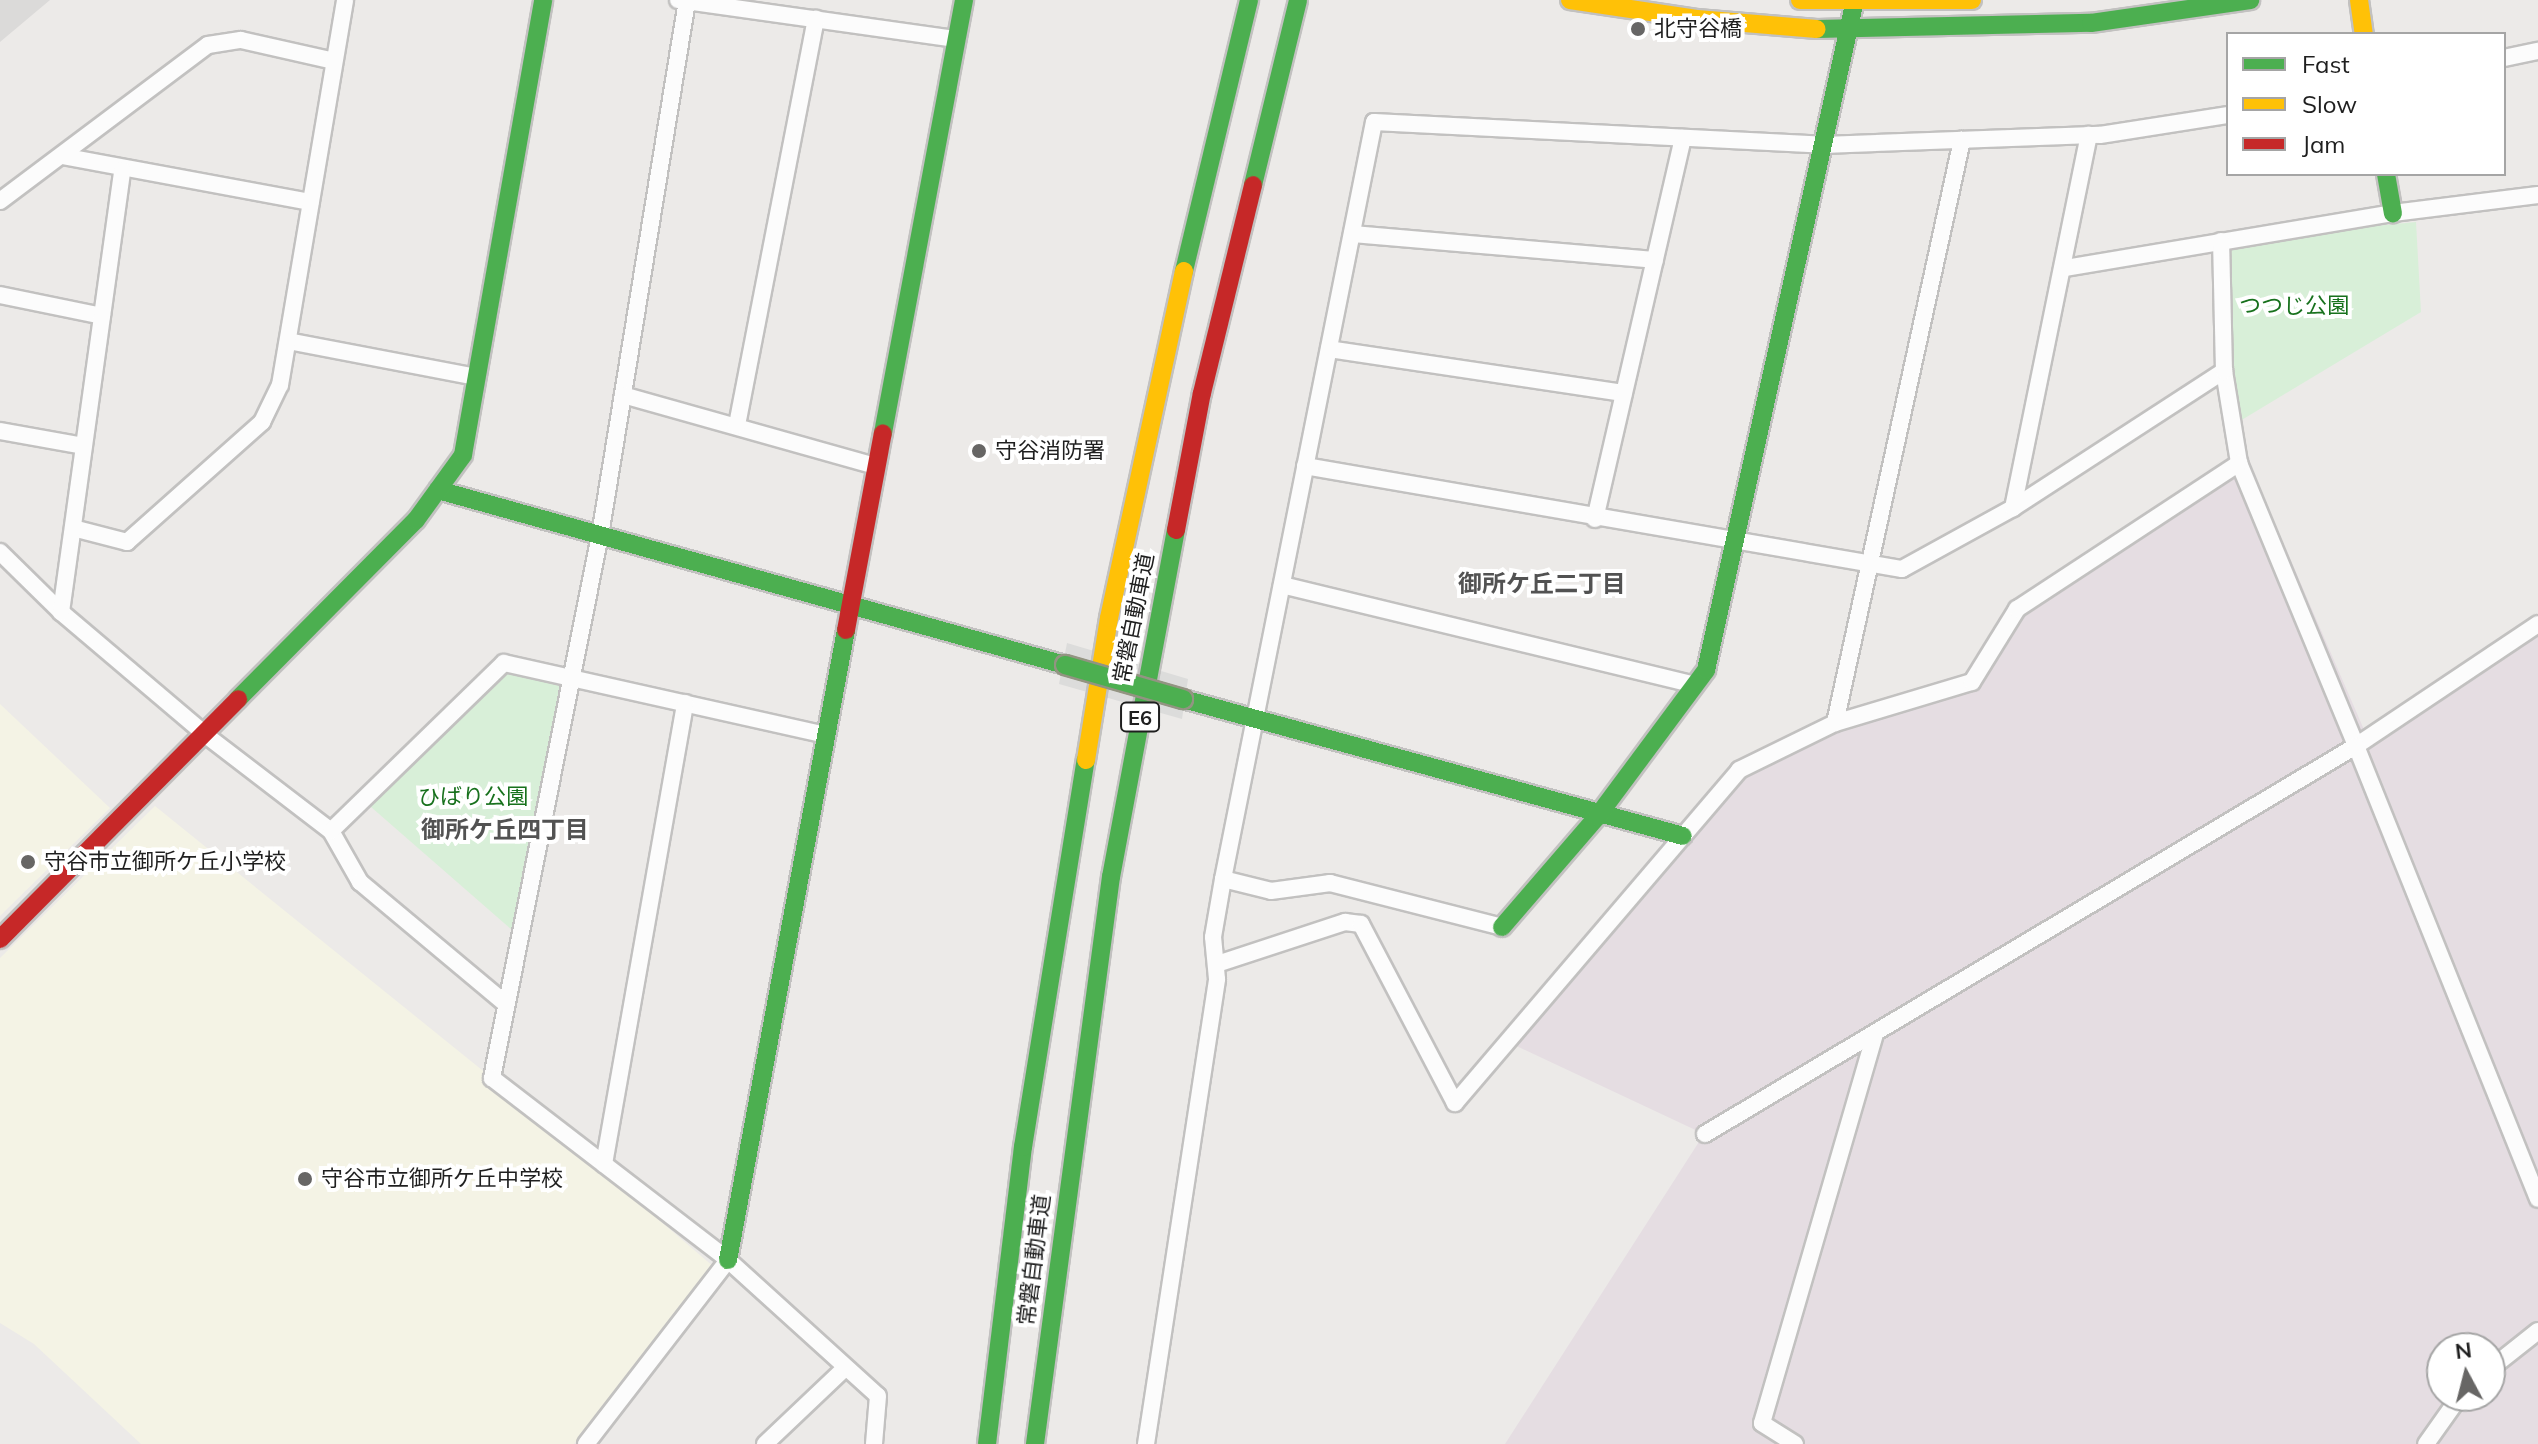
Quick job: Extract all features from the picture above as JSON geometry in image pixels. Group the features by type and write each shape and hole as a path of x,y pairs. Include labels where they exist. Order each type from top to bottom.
{"main road":[{"path":"0,939 207,736 416,520 463,455 543,0"},
{"path":"728,1260 964,0"},
{"name":"常磐自動車道","path":"987,1444 1023,1147 1109,618 1158,380 1249,0"},
{"name":"常磐自動車道","path":"1035,1444 1072,1144 1122,815 1202,393 1298,0"},
{"path":"1570,0 1697,19 1847,31 2076,24 2250,0"},
{"path":"1800,0 1972,0"},
{"path":"2359,0 2364,32"},
{"path":"1502,927 1597,817 1706,670 1855,2"},
{"path":"2386,176 2393,213"},
{"path":"438,490 1257,718 1597,817 1683,836"}],"street":[{"path":"73,528 127,542 262,422 280,385 345,0"},
{"path":"874,1444 878,1396 728,1260 492,1078 600,535 681,1 957,39"},
{"path":"737,425 816,19"},
{"path":"0,201 208,45 241,40 334,61"},
{"path":"2506,58 2538,51"},
{"path":"1146,1444 1217,964 1213,937 1223,879 1374,122 1823,145 2089,135 2226,115"},
{"path":"2013,508 2065,268 2089,135"},
{"path":"1595,519 1683,138"},
{"path":"1835,723 1962,140"},
{"path":"62,156 122,170 311,202"},
{"path":"61,612 122,170"},
{"path":"2065,268 2393,213 2538,195"},
{"path":"1352,234 1655,260"},
{"path":"2221,241 2224,371 2239,463 2538,1199"},
{"path":"0,295 102,316"},
{"path":"288,341 476,377"},
{"path":"1329,349 1624,393"},
{"path":"1305,466 1736,544 1902,569 2013,508 2224,371"},
{"path":"623,395 876,466"},
{"path":"0,431 84,446"},
{"path":"1217,964 1345,922 1361,924 1455,1103 1739,770 1835,723 1972,682 2017,609 2239,463"},
{"path":"0,552 61,612 207,736 331,831 360,882 506,1004"},
{"path":"1282,585 1695,685"},
{"path":"1705,1134 2356,746 2538,624"},
{"path":"331,831 504,663 826,735"},
{"path":"604,1164 685,703"},
{"path":"1223,879 1271,891 1330,883 1502,927"},
{"path":"1795,1444 1762,1423 1875,1035"},
{"path":"586,1444 728,1260"},
{"path":"2506,1356 2538,1331"},
{"path":"765,1444 845,1368"},
{"path":"2426,1444 2449,1412"}],"shaded area":[{"path":"0,0 50,0 0,42"},
{"path":"2247,459 2368,739 2538,629 2538,1444 1505,1444 1704,1134 1508,1042 1695,834 1729,785 1847,717 1984,676 2011,604"},
{"name":"守谷市立御所ケ丘小学校","path":"0,704 110,808 0,916"},
{"name":"守谷市立御所ケ丘中学校","path":"155,806 508,1091 714,1267 574,1444 141,1444 34,1344 0,1323 0,958"}],"green space":[{"name":"つつじ公園","path":"2416,222 2421,312 2230,427 2221,241"},
{"name":"ひばり公園","path":"504,663 571,678 520,937 363,800"}],"pier":[{"path":"1067,643 1188,679 1182,719 1059,684"}],"traffic: fast":[{"path":"238,699 416,520 463,455 543,0"},
{"path":"883,433 964,0"},
{"path":"1184,271 1249,0"},
{"path":"1253,185 1298,0"},
{"path":"1502,927 1597,817 1706,670 1855,0"},
{"path":"1817,29 2091,23 2250,0"},
{"path":"2386,176 2393,213"},
{"path":"438,490 1065,665"},
{"path":"1035,1444 1111,877 1176,530"},
{"path":"728,1260 846,630"},
{"path":"1065,665 1183,699"},
{"path":"1183,699 1683,836"},
{"path":"987,1444 1023,1147 1086,760"}],"traffic: slow":[{"path":"1570,0 1697,19 1817,29"},
{"path":"1800,0 1972,0"},
{"path":"2359,0 2364,32"},
{"path":"1086,760 1109,618 1184,271"}],"traffic: jam":[{"path":"1176,530 1202,393 1253,185"},
{"path":"846,630 883,433"},
{"path":"0,939 238,699"}],"place":[{"name":"北守谷橋","path":"1638,29"},
{"name":"守谷消防署","path":"979,451"},
{"name":"守谷市立御所ケ丘小学校","path":"28,862"},
{"name":"守谷市立御所ケ丘中学校","path":"305,1179"}],"district":[{"name":"御所ケ丘二丁目","path":"1542,584"},
{"name":"御所ケ丘四丁目","path":"505,830"}]}
